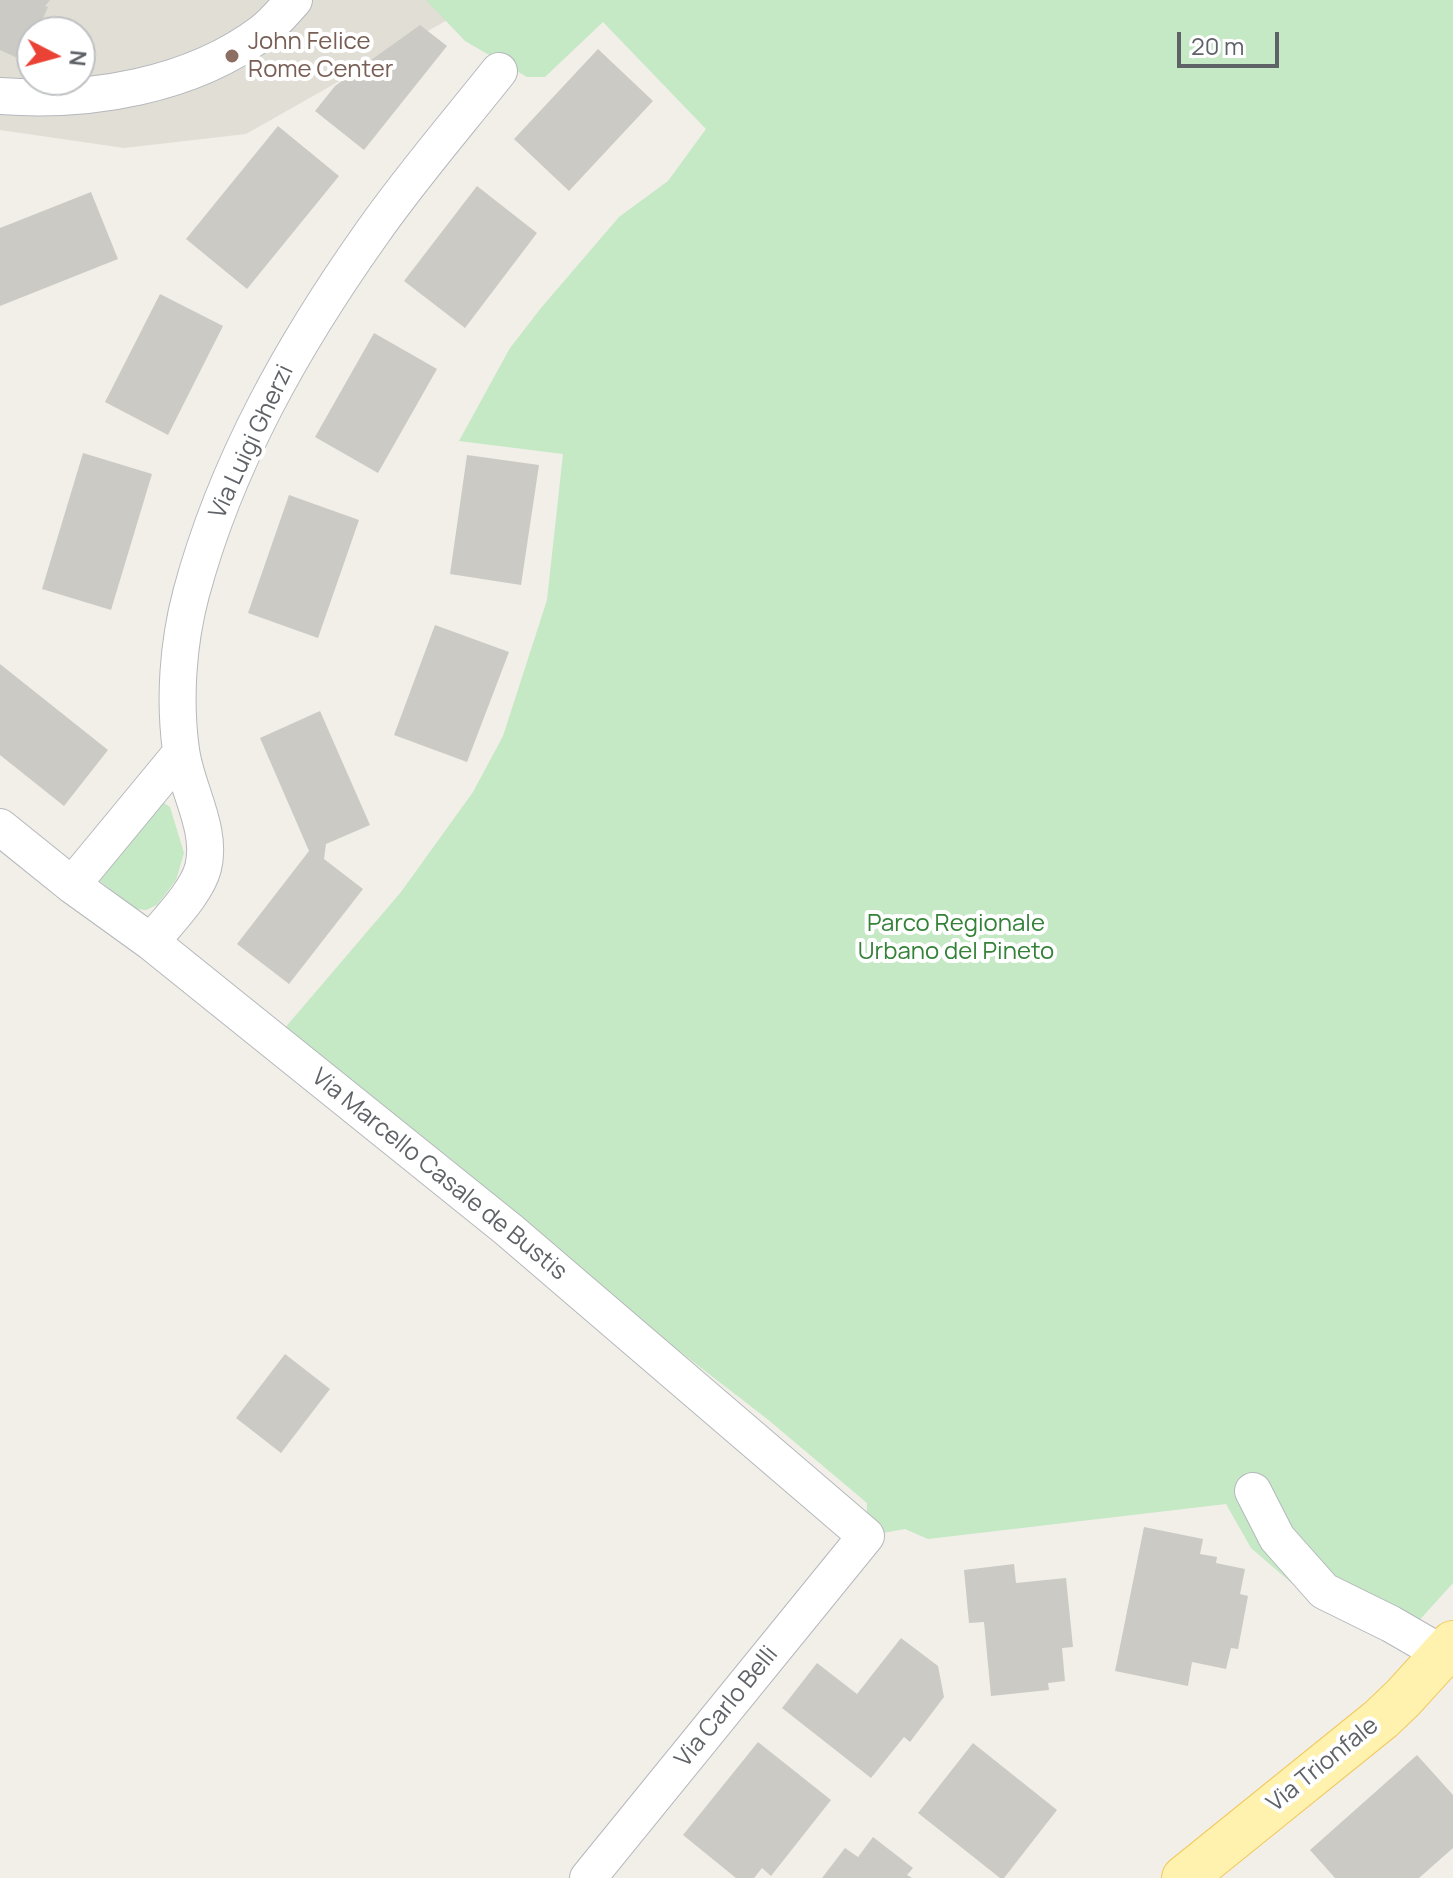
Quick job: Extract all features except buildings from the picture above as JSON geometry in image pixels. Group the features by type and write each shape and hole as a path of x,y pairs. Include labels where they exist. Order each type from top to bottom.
{"main road":[{"name":"Via Trionfale","path":"1184,1878 1381,1719 1448,1649"}],"street":[{"path":"0,96 67,97 106,93 194,70 236,50 266,29 294,0"},
{"name":"Via Luigi Gherzi","path":"151,942 196,885 205,860 205,840 181,753 179,679 190,597 226,486 294,355 356,256 499,71"},
{"path":"72,885 181,753"},
{"name":"Via Marcello Casale de Bustis","path":"0,827 72,885 151,942 509,1230 866,1536"},
{"path":"1253,1491 1277,1538 1324,1591 1448,1649"},
{"name":"Via Carlo Belli","path":"588,1878 866,1536"}],"shaded area":[{"name":"John Felice Rome Center","path":"0,0 476,0 472,6 246,134 124,148 0,130"}],"green space":[{"name":"Parco Regionale Urbano del Pineto","path":"426,0 1453,0 1453,1583 1405,1636 1337,1608 1295,1586 1251,1548 1226,1504 928,1539 905,1529 866,1536 867,1503 766,1418 582,1276 446,1155 314,1061 284,1029 401,892 473,792 503,736 547,600 563,454 459,441 510,348 541,308 619,217 668,181 706,129 603,22 545,77 527,77 465,41"},
{"path":"161,801 170,807 184,853 176,880 157,905 146,910 136,909 100,881 98,874"}],"place":[{"name":"John Felice Rome Center","path":"232,56"}]}
